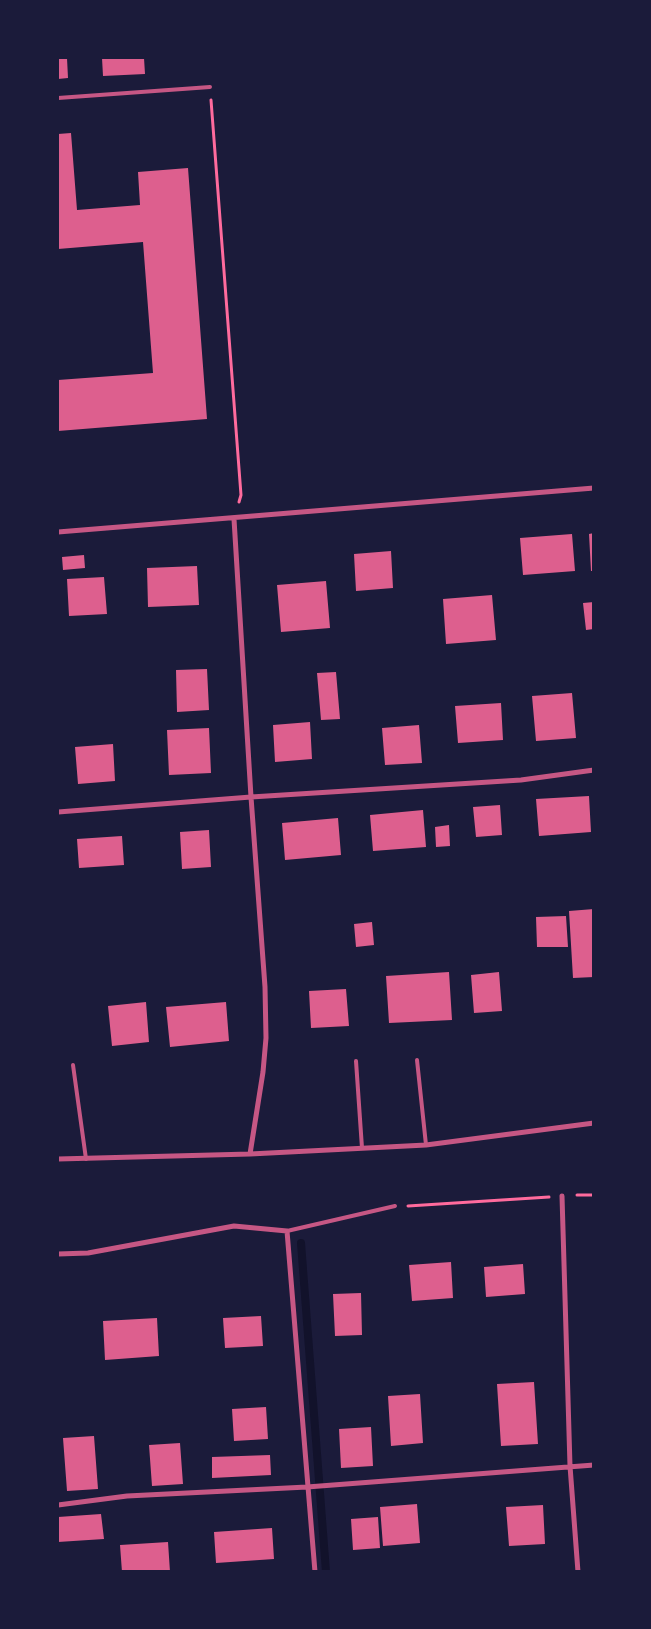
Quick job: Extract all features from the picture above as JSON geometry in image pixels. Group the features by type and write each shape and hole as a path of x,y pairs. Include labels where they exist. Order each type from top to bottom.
{"street":[{"path":"58,532 594,488"},
{"path":"234,519 265,987 266,1038 250,1154"},
{"path":"58,812 251,797 521,780 594,770"},
{"path":"58,1159 250,1154 426,1145 594,1123"},
{"path":"562,1196 570,1466 578,1572"},
{"path":"58,1254 88,1253 234,1226 287,1231 315,1572"},
{"path":"58,1505 127,1496 307,1487 594,1465"}],"lane":[{"path":"58,98 210,87"},
{"path":"417,1060 426,1145"},
{"path":"356,1061 362,1148"},
{"path":"73,1065 86,1159"},
{"path":"287,1231 395,1206"}],"path":[{"path":"210,87 242,495 234,519"},
{"path":"395,1206 594,1195"}],"building":[{"path":"58,58 67,58 68,78 58,79"},
{"path":"102,58 144,58 145,74 103,76"},
{"path":"71,133 77,210 140,205 138,172 188,168 207,419 58,431 58,380 153,373 143,242 58,249 58,134"},
{"path":"594,533 594,571 591,571 589,534"},
{"path":"572,534 575,571 523,575 520,538"},
{"path":"391,551 393,588 356,591 354,554"},
{"path":"84,555 85,568 63,570 62,557"},
{"path":"197,566 199,605 148,607 147,568"},
{"path":"104,577 107,614 69,616 67,579"},
{"path":"326,581 330,628 281,632 277,585"},
{"path":"492,595 496,640 446,644 443,599"},
{"path":"594,602 594,629 586,630 583,603"},
{"path":"207,669 209,710 177,712 176,670"},
{"path":"336,672 340,719 321,720 317,673"},
{"path":"572,693 576,738 536,741 532,696"},
{"path":"501,703 503,740 458,743 455,706"},
{"path":"310,722 312,759 275,762 273,725"},
{"path":"419,725 422,763 385,765 382,728"},
{"path":"209,728 211,773 169,775 167,730"},
{"path":"113,744 115,781 78,784 75,747"},
{"path":"589,796 591,832 539,836 536,799"},
{"path":"500,805 502,835 476,837 473,807"},
{"path":"423,810 426,847 373,851 370,815"},
{"path":"338,818 341,855 285,860 282,823"},
{"path":"449,825 450,846 436,847 435,827"},
{"path":"209,830 211,867 182,869 180,832"},
{"path":"122,836 124,865 79,868 77,839"},
{"path":"594,909 594,977 573,978 569,911"},
{"path":"566,916 568,947 537,947 536,917"},
{"path":"372,922 374,945 356,947 354,924"},
{"path":"449,972 452,1020 389,1023 386,976"},
{"path":"499,972 502,1011 474,1013 471,975"},
{"path":"346,989 349,1026 311,1028 309,991"},
{"path":"146,1002 149,1042 112,1046 108,1006"},
{"path":"226,1002 229,1041 170,1047 166,1007"},
{"path":"451,1262 453,1298 412,1301 409,1265"},
{"path":"523,1264 525,1294 486,1297 484,1267"},
{"path":"361,1293 362,1335 335,1336 333,1294"},
{"path":"261,1316 263,1346 225,1348 223,1318"},
{"path":"157,1318 159,1356 105,1360 103,1321"},
{"path":"534,1382 538,1444 501,1446 497,1384"},
{"path":"420,1394 423,1443 391,1446 388,1396"},
{"path":"266,1407 268,1439 234,1441 232,1409"},
{"path":"371,1427 373,1466 341,1468 339,1429"},
{"path":"94,1436 98,1489 67,1491 63,1438"},
{"path":"180,1443 183,1484 152,1486 149,1445"},
{"path":"270,1455 271,1475 212,1478 212,1457"},
{"path":"417,1504 420,1543 383,1546 380,1507"},
{"path":"543,1505 545,1544 509,1546 506,1507"},
{"path":"101,1514 104,1539 58,1542 58,1517"},
{"path":"378,1517 380,1548 353,1550 351,1519"},
{"path":"272,1528 274,1559 216,1563 214,1532"},
{"path":"168,1542 170,1572 122,1572 120,1545"}],"waterway":[{"path":"301,1243 326,1572"}]}
